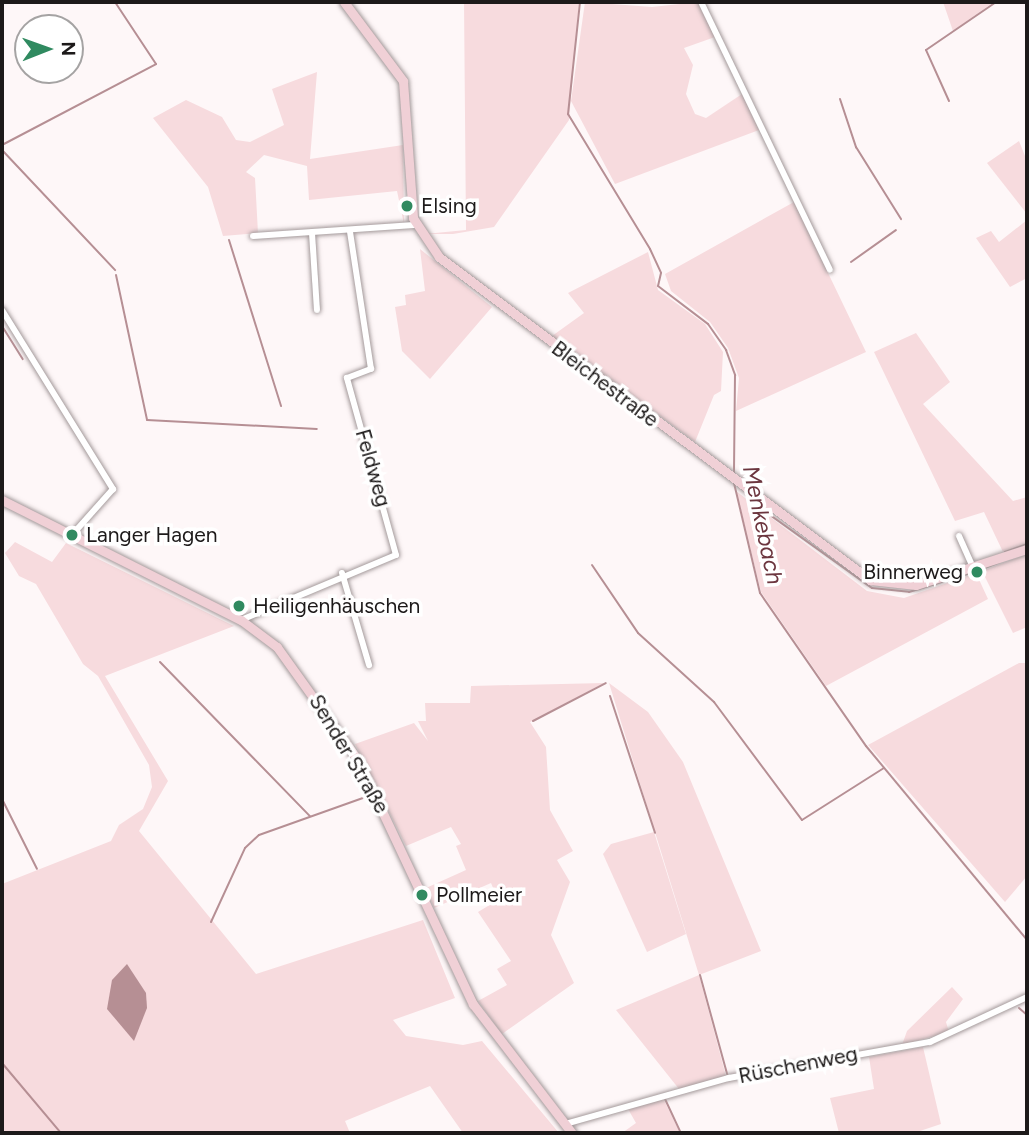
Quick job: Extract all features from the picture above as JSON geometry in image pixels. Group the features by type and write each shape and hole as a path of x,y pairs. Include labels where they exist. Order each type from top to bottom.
{"street":[{"path":"253,236 350,232 415,225 403,81 344,2"},
{"path":"701,2 830,270"},
{"name":"Bleichestraße","path":"415,225 439,257 739,486 870,580 916,585 1027,549"},
{"name":"Feldweg","path":"241,620 342,573 392,559 396,550 347,378 371,369 350,232"},
{"path":"312,233 317,310"},
{"path":"2,310 113,489 72,535"},
{"name":"Sender Straße","path":"2,500 241,620 277,646 338,728 390,822 467,995 572,1133"},
{"path":"959,536 973,567"},
{"path":"342,573 369,665"},
{"name":"Rüschenweg","path":"565,1124 729,1078 930,1042 1027,997"}],"shaded area":[{"path":"464,2 579,2 569,120 494,227 453,234 425,234 466,230"},
{"path":"585,2 652,7 698,2 715,37 684,48 693,65 686,94 695,114 706,118 742,94 759,130 615,184 571,101"},
{"path":"943,2 994,2 953,31"},
{"path":"317,72 310,159 403,145 404,224 397,191 309,200 307,166 264,155 246,172 255,178 258,233 223,236 208,187 153,118 186,100 222,117 236,140 250,142 284,125 272,89"},
{"path":"1019,141 1027,161 1027,214 987,163"},
{"path":"794,202 866,352 736,411 739,378 728,348 710,322 671,291 665,274"},
{"path":"1027,220 1027,278 1010,287 976,238 991,231 999,242"},
{"path":"420,249 492,307 430,379 402,351 395,307 406,305 405,295 425,291"},
{"path":"648,252 658,290 705,324 723,352 721,391 714,395 695,442 552,336 584,313 568,293"},
{"path":"916,333 950,382 923,404 1013,501 1027,497 1027,543 1003,552 984,512 955,521 874,352"},
{"path":"736,491 867,591 904,598 976,573 988,599 826,686 761,592"},
{"path":"15,542 52,562 66,543 234,626 105,676 168,781 139,831 256,974 423,920 455,998 393,1020 406,1036 463,1045 482,1041 559,1133 463,1133 430,1086 345,1121 350,1133 2,1133 2,884 111,841 119,825 143,809 152,787 149,765 98,676 83,664 36,584 19,576 5,553"},
{"path":"1027,554 1027,627 1013,633 982,571"},
{"path":"1019,663 1027,663 1027,876 1005,902 868,745"},
{"path":"604,683 530,722 546,747 550,810 573,851 557,860 570,882 551,935 574,983 502,1034 478,1001 507,985 497,969 511,961 478,912 498,900 491,883 434,908 426,888 466,870 456,846 461,844 451,827 406,846 355,744 414,723 428,741 418,721 426,721 425,703 470,703 471,686"},
{"path":"609,683 648,712 683,762 761,951 699,975"},
{"path":"654,832 686,934 647,952 603,854 611,844"},
{"path":"127,964 146,993 147,1008 134,1041 107,1009 112,980"},
{"path":"699,975 726,1076 679,1089 616,1010"},
{"path":"952,987 963,999 946,1022 949,1032 902,1045 907,1031"},
{"path":"923,1047 941,1124 914,1133 839,1133 830,1098 874,1089 869,1057"},
{"path":"663,1098 680,1133 622,1133 636,1123 628,1109"}],"waterway":[{"path":"2,145 156,64 115,2"},
{"name":"Menkebach","path":"580,2 568,114 650,249 661,273 658,286 708,324 726,350 735,375 734,473"},
{"path":"949,101 926,50 996,2"},
{"path":"840,99 856,147 901,219"},
{"path":"2,150 115,270"},
{"path":"851,262 896,230"},
{"path":"229,240 281,406"},
{"path":"116,275 147,420 317,429"},
{"path":"2,326 23,359"},
{"name":"Menkebach","path":"734,483 760,593 866,746 1027,940"},
{"path":"749,500 872,588 909,592 974,572"},
{"path":"1005,552 1027,544"},
{"path":"982,569 1000,562"},
{"path":"592,565 638,633 714,702 802,820 884,768"},
{"path":"160,662 310,816"},
{"path":"533,721 606,683"},
{"path":"610,696 655,833"},
{"path":"211,922 245,848 259,835 366,797"},
{"path":"2,799 37,869"},
{"path":"700,975 727,1074"},
{"path":"1019,1008 1027,1015"},
{"path":"2,1063 61,1133"},
{"path":"665,1099 681,1133"}],"place":[{"name":"Elsing","path":"407,206"},
{"name":"Langer Hagen","path":"72,535"},
{"name":"Binnerweg","path":"977,572"},
{"name":"Heiligenhäuschen","path":"239,606"},
{"name":"Pollmeier","path":"422,895"}]}
